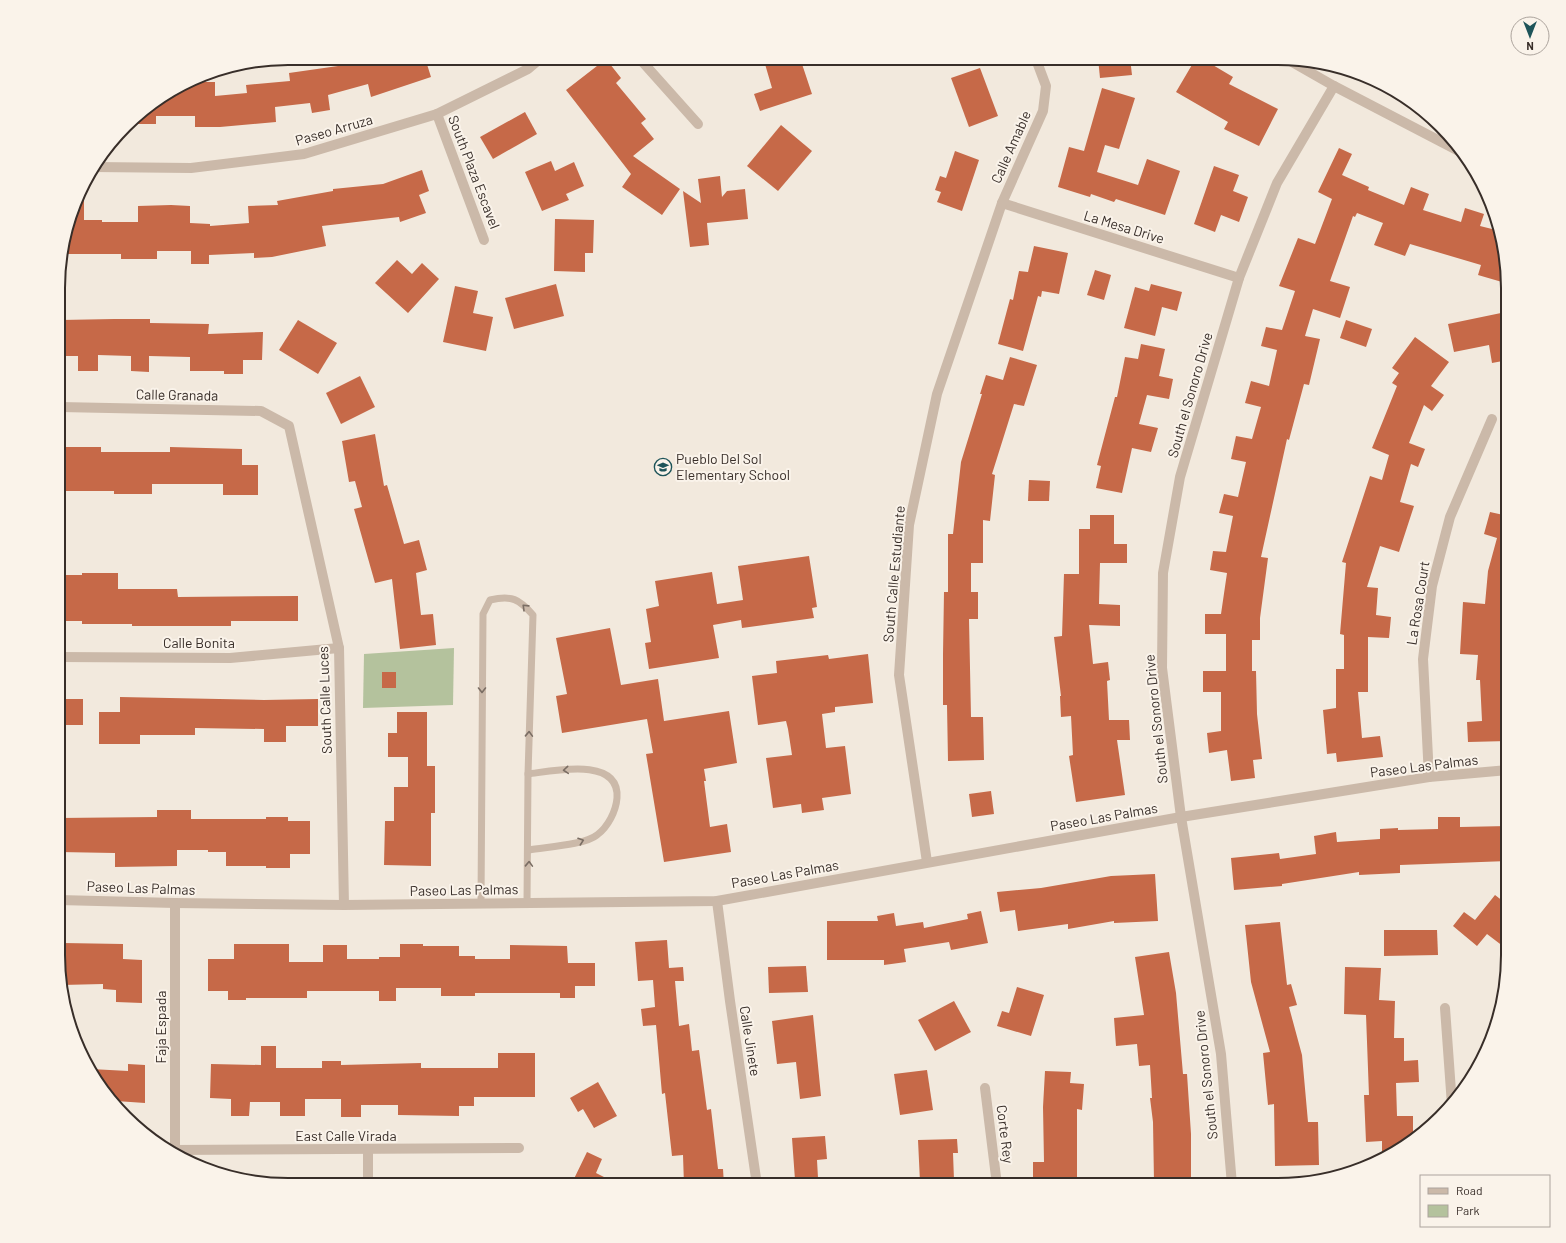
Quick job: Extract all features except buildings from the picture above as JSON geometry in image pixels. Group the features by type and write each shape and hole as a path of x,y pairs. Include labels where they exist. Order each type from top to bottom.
{"street":[{"name":"Paseo Arruza","path":"102,166 191,168 304,154 437,114 528,69 533,65"},
{"path":"645,65 698,124"},
{"name":"Calle Amable","path":"1002,203 1043,111 1046,86 1038,65"},
{"path":"1299,66 1334,86 1451,147"},
{"name":"South el Sonoro Drive","path":"1231,1178 1221,1054 1181,817 1162,668 1163,573 1180,477 1239,278 1277,182 1334,86"},
{"name":"South Plaza Escavel","path":"437,114 484,240"},
{"name":"La Mesa Drive","path":"1002,203 1239,278"},
{"name":"South Calle Estudiante","path":"927,862 899,675 910,525 937,394 1002,203"},
{"name":"Calle Granada","path":"65,407 261,410 289,426"},
{"name":"La Rosa Court","path":"1429,777 1423,659 1432,586 1450,517 1492,420"},
{"name":"South Calle Luces","path":"289,426 339,648 344,905"},
{"name":"Calle Bonita","path":"65,657 230,658 339,648"},
{"name":"Paseo Las Palmas","path":"65,900 344,905 717,901 1181,817 1429,777 1501,771"},
{"name":"Calle Jinete","path":"717,901 756,1178"},
{"name":"Faja Espada","path":"174,1147 175,903"},
{"path":"1445,1008 1451,1096"},
{"name":"Corte Rey","path":"985,1088 996,1178"},
{"name":"East Calle Virada","path":"180,1150 519,1148"},
{"path":"368,1150 368,1178"}],"lane":[{"path":"481,903 483,614 490,600 503,597 514,599 523,604 533,615 528,774 529,850 527,903"},
{"path":"528,774 586,768 600,771 611,779 618,790 617,808 597,836 575,843 529,850"}],"green space":[{"path":"454,648 453,705 363,708 364,654"}],"place":[{"name":"Pueblo Del Sol Elementary School","path":"663,467"}]}
